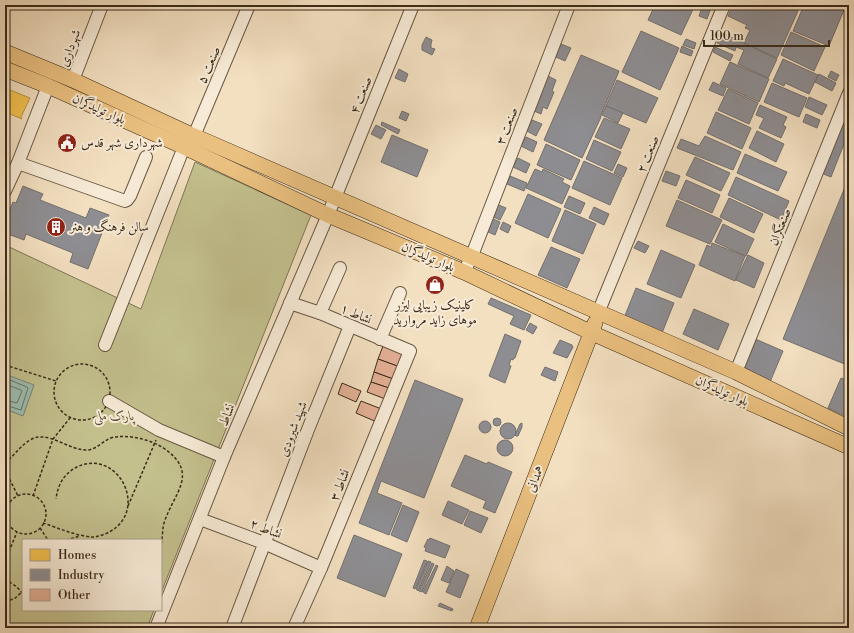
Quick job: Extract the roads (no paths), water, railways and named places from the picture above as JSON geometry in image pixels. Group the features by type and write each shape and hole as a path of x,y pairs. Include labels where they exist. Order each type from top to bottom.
{"main road":[{"name":"بلوار تولیدگران","path":"5,52 73,80 328,215 464,272 592,333 849,447"},
{"name":"بلوار تولیدگران","path":"5,69 334,196 471,258 736,372 849,428"},
{"name":"همدانی","path":"476,627 592,333 598,313"}],"street":[{"name":"شهرداری","path":"73,80 102,5"},
{"name":"صنعت ۵","path":"105,344 189,141 249,5"},
{"name":"صنعت ۴","path":"328,215 334,196 413,5"},
{"name":"صنعت ۳","path":"464,272 471,258 569,5"},
{"name":"صنعت ۲","path":"598,313 724,5"},
{"path":"5,191 18,163 48,86"},
{"name":"صنعتگران","path":"736,372 849,93"},
{"path":"18,163 125,201 128,200 130,196 146,157"},
{"name":"نشاط","path":"156,628 224,457 328,215"},
{"path":"320,313 340,268"},
{"path":"380,339 400,293"},
{"name":"نشاط ۱","path":"290,303 320,313 410,351"},
{"name":"شهید شیرودی","path":"232,628 309,427 350,326"},
{"name":"نشاط ۳","path":"294,628 321,568 410,351"},
{"path":"108,402 159,430 224,457"},
{"name":"نشاط ۲","path":"200,518 264,543 321,568"}],"water":[{"path":"5,374 34,385 23,416 5,409"}],"place":[{"name":"شهرداری شهر قدس","path":"67,143"},
{"name":"سالن فرهنگ و هنر","path":"56,227"},
{"name":"کلینیک زیبایی لیزر موهای زاید مروارید","path":"435,285"}],"park label":[{"name":"پارک ملی","path":"114,416"}]}
